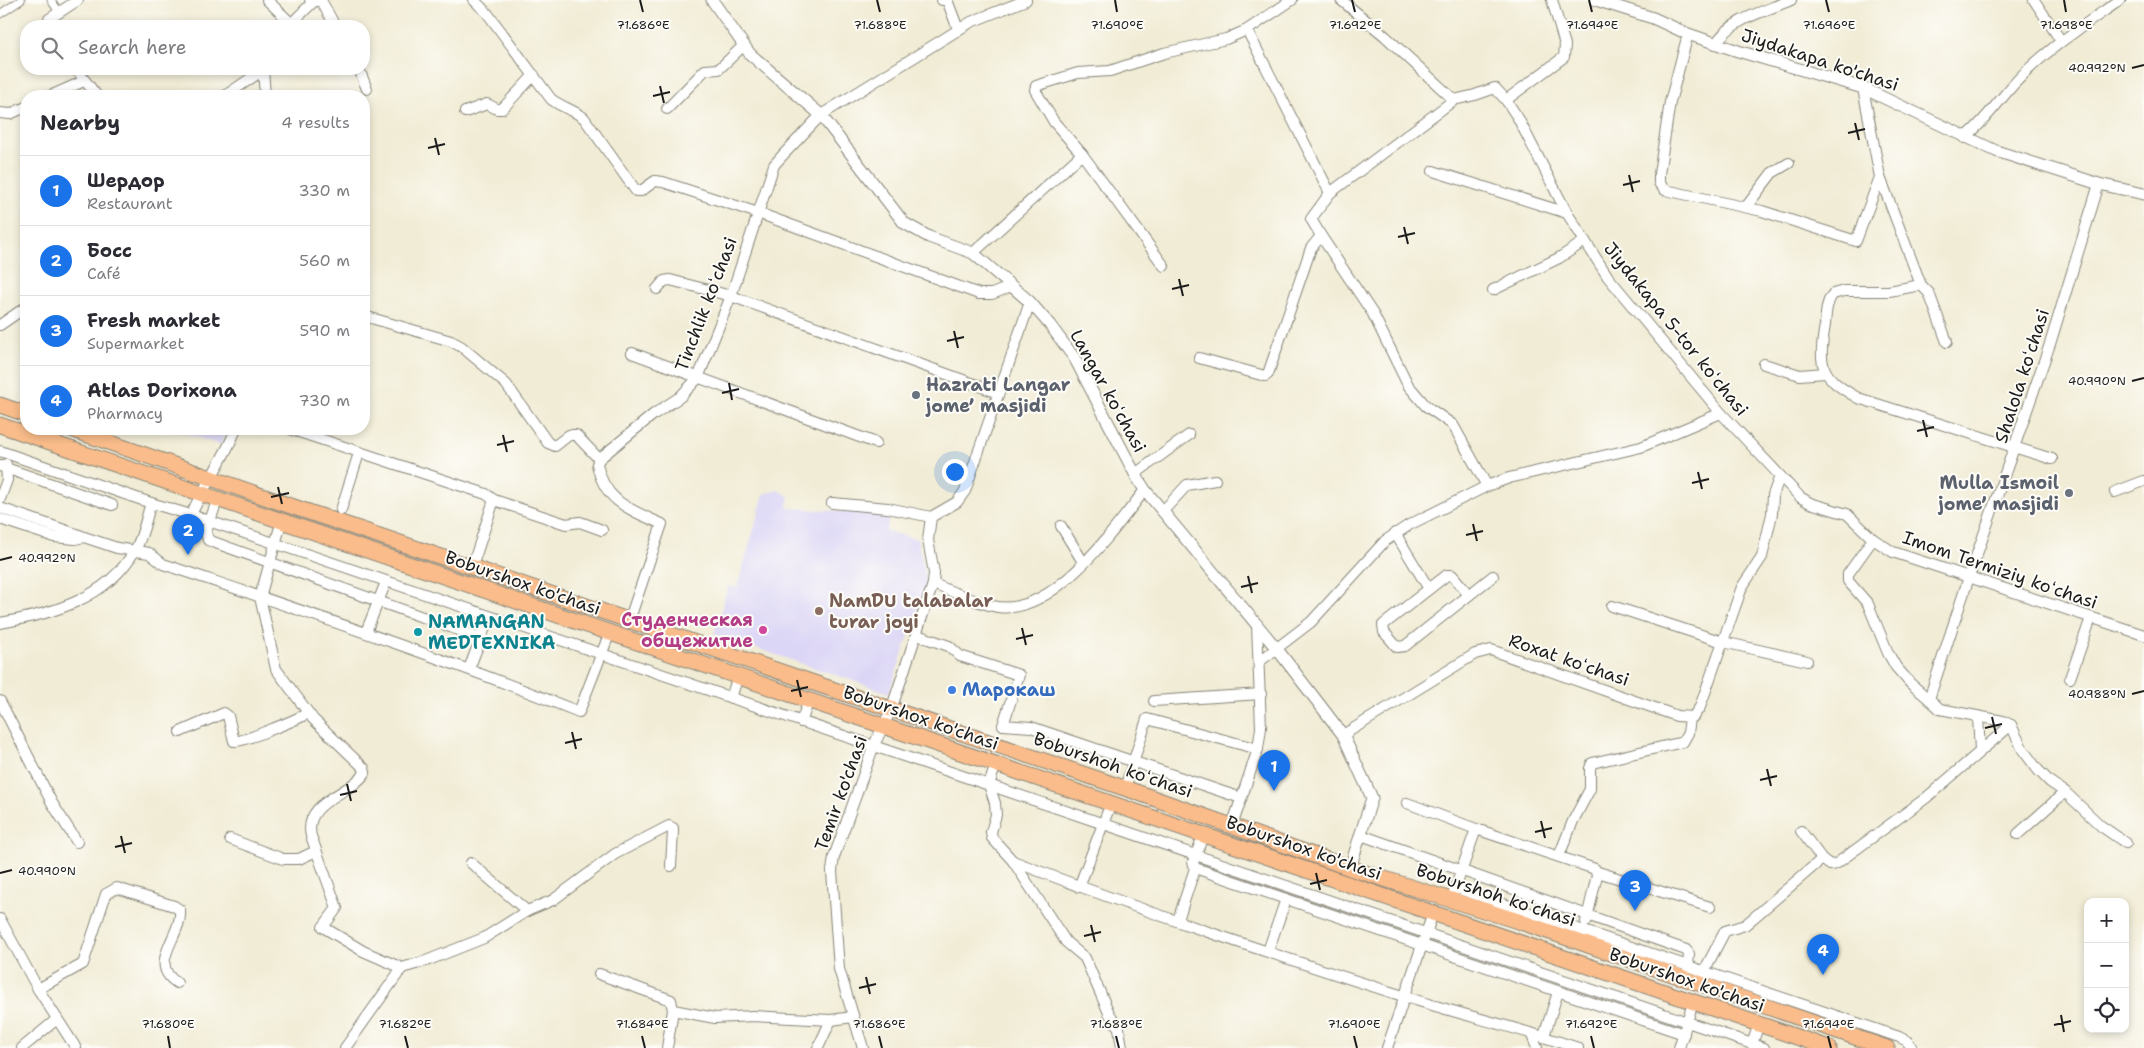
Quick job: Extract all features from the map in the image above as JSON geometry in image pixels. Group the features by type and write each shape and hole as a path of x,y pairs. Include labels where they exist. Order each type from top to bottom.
{"main road":[{"path":"0,405 20,412"},
{"name":"Boburshox ko'chasi","path":"0,425 20,432"},
{"name":"Boburshox ko'chasi","path":"30,435 1204,834 1759,1024 1814,1045 1829,1048"},
{"name":"Boburshoh koʻchasi","path":"89,435 210,476 282,503 1125,788 1350,868 1454,894 1581,937 1701,978 1887,1048"}],"street":[{"path":"0,14 21,0"},
{"path":"51,0 59,12"},
{"path":"49,20 78,0"},
{"path":"267,0 285,20"},
{"path":"294,20 311,1 317,0 322,2 332,20"},
{"path":"474,0 488,14 557,104 574,110 584,118 636,191 655,181 663,182 758,213 980,294 992,294 1012,286"},
{"name":"Langar koʻchasi","path":"712,0 750,54 821,115 904,223 929,237 973,253 1030,302 1075,359 1135,474 1146,490 1257,624 1343,735 1372,798 1350,868"},
{"path":"942,0 947,0 958,29"},
{"name":"Tinchlik koʻchasi","path":"599,459 654,414 680,397 698,378 731,296 774,165 821,115 958,29 1026,0"},
{"path":"1164,266 1082,154 1054,122 1035,90 1036,86 1078,73 1110,71 1164,53 1226,39 1247,30 1292,0"},
{"path":"1341,0 1385,36 1454,100"},
{"path":"1487,486 1453,425 1426,406 1408,385 1373,314 1320,236 1311,219 1330,193 1454,100 1495,88 1506,100 1564,58 1565,45 1552,0"},
{"name":"Jiydakapa ko'chasi","path":"1596,0 1608,1 1716,44 1863,88 1965,138 1996,151 2099,184 2144,194"},
{"path":"1716,44 1721,35 1737,23 1791,0"},
{"path":"2034,0 2061,41"},
{"path":"1965,138 1984,123 2014,84 2061,41 2120,0"},
{"path":"1247,30 1330,193"},
{"path":"1688,34 1670,102 1659,174 1659,183 1665,190 1746,207 1856,241 1880,177"},
{"path":"668,109 705,70 719,69 744,45"},
{"path":"80,75 92,90"},
{"path":"233,90 255,75"},
{"path":"263,75 265,90"},
{"path":"362,75 368,89"},
{"path":"465,112 486,104 497,110 502,109 534,75"},
{"path":"64,90 84,81"},
{"path":"1863,88 1880,177 1921,285 1929,293 1947,342"},
{"name":"Jiydakapa 5-tor koʻchasi","path":"1506,100 1518,118 1567,213 1608,277 1721,412 1780,476"},
{"path":"0,113 10,114 20,110"},
{"path":"973,253 1082,154"},
{"path":"1746,207 1772,173 1789,163"},
{"path":"1432,171 1567,213"},
{"name":"Shalola koʻchasi","path":"1929,699 1968,577 2015,448 2050,344 2099,184"},
{"path":"1199,358 1265,376 1268,374 1311,248 1320,236"},
{"path":"1493,290 1559,258 1585,242"},
{"path":"657,289 664,281 670,280 731,296 999,393"},
{"path":"1921,285 1889,291 1844,291 1833,294 1828,305 1820,350 1820,361 1825,373 1831,381 1858,398 2052,460"},
{"path":"832,503 888,508 931,517 957,502 965,491 1030,302"},
{"path":"0,325 20,311"},
{"path":"370,318 451,341 462,347 506,384 548,443 555,446 569,435 576,435 599,459 597,464 598,472 604,485 615,500 621,505 662,524 629,621"},
{"path":"632,353 876,444"},
{"path":"1764,364 1791,373 1825,373"},
{"path":"1260,661 1311,622 1385,541 1395,533 1487,486 1509,478 1641,447 1721,412"},
{"path":"191,515 210,476 225,455 233,435"},
{"path":"307,435 486,494 494,500 566,524 580,522 602,530"},
{"path":"1135,474 1190,435"},
{"path":"0,499 8,480 3,467 5,453 874,745 1764,1048"},
{"path":"341,510 359,453"},
{"path":"3,467 112,505"},
{"path":"1559,856 1572,821 1590,788 1590,768 1592,763 1683,742 1688,733 1690,718 1693,717 1700,707 1742,587 1762,557 1772,514 1773,495 1780,476"},
{"name":"Imom Termiziy koʻchasi","path":"1780,476 1800,497 1810,503 1847,514 1874,539 1893,552 2144,635"},
{"path":"1163,510 1187,485 1215,480"},
{"path":"2115,492 2144,481"},
{"path":"931,517 928,540 934,573 933,584 998,606 1017,607 1044,597 1083,562 1108,537 1146,490"},
{"path":"218,498 206,532 208,540 481,638"},
{"path":"472,567 494,500"},
{"path":"0,623 25,618 90,596 118,571 135,550 151,503"},
{"path":"0,508 117,548 149,553 163,564 366,632 579,712 610,632"},
{"path":"0,519 54,537 75,539 84,536"},
{"path":"282,520 260,597 276,669 308,714 364,768 366,773 326,801 313,816 309,830 337,908 323,925 325,930 363,951 402,968"},
{"path":"1060,526 1083,562"},
{"path":"1395,533 1429,589"},
{"path":"1874,539 1848,574 1848,582 1868,604 1888,653 1896,666 1911,684 1940,709 2011,725 2030,760 2050,782 2065,792 2101,826 2126,843"},
{"path":"1469,595 1452,575 1447,575 1383,625 1384,632 1397,647 1405,646 1493,576"},
{"path":"366,632 386,582"},
{"name":"Temir ko'chasi","path":"863,1048 839,970 832,871 834,857 874,745 891,710 933,584"},
{"path":"1612,606 1723,642 1806,660"},
{"path":"468,669 489,617"},
{"path":"2070,678 2091,618"},
{"path":"1232,826 1258,749 1261,728 1260,661 1257,624"},
{"path":"917,635 949,646 960,656 1019,675 1003,724 1031,727 1241,798"},
{"name":"Roxat koʻchasi","path":"1343,735 1475,654 1492,650 1690,718"},
{"path":"731,698 738,676"},
{"path":"1154,701 1203,696 1261,694"},
{"path":"802,722 809,700"},
{"path":"0,701 52,803 76,842"},
{"path":"180,732 224,713 228,716 234,741 239,742 248,736 289,723 308,714"},
{"path":"1978,717 1980,750"},
{"path":"1125,788 1147,719 1258,749"},
{"path":"1801,831 1822,859 1830,865 1836,864 1919,804 2011,725"},
{"path":"996,764 989,784 996,804 996,815 990,832 992,838 1013,861 1066,942 1084,958 1109,1013 1119,1028 1122,1048"},
{"path":"2018,834 2065,792"},
{"path":"1079,887 1111,803"},
{"path":"1407,803 1476,829 1595,868 1598,872 1710,907"},
{"path":"345,1048 402,968 484,938 527,911 553,900 616,854 669,826 673,828 671,866"},
{"path":"1454,894 1476,829"},
{"path":"1178,920 1195,868 1193,864 1204,834"},
{"path":"1361,835 1686,950 1689,954 1688,967"},
{"path":"230,839 283,859 300,859 316,851"},
{"path":"1701,978 1725,931 1745,925 1822,859"},
{"path":"1013,861 1079,887 1405,997 1544,1036 1578,1048"},
{"path":"471,863 527,911"},
{"path":"1195,868 1684,1034"},
{"path":"1581,937 1598,872"},
{"path":"38,989 83,964 106,894 117,888 174,906 180,910 164,964 166,974 177,982"},
{"path":"1268,951 1286,899"},
{"path":"1387,1048 1433,913"},
{"path":"0,919 38,989 76,1048"},
{"path":"1629,931 1622,951 1688,967 1701,978 1899,1038 1907,1041 1912,1048"},
{"path":"599,974 667,998 673,1004 667,1048"},
{"path":"1544,1036 1558,992"},
{"path":"1679,1048 1693,1002"},
{"path":"673,1010 715,1018 753,1016 831,1020 854,1017"},
{"path":"22,1048 57,1019"},
{"path":"818,1048 831,1020"},
{"path":"1752,1044 1759,1024"},
{"path":"1532,1033 1537,1048"}],"shaded area":[{"path":"190,435 224,435 221,445"},
{"name":"NamDU talabalar turar joyi","path":"778,490 789,496 787,508 890,514 886,531 917,539 927,583 889,693 714,634 728,586 737,588 764,494"}],"place":[{"name":"Hazrati Langar jome’ masjidi","path":"916,395"},
{"name":"Mulla Ismoil jome’ masjidi","path":"2069,493"},
{"name":"Босс","path":"188,555"},
{"name":"NamDU talabalar turar joyi","path":"819,611"},
{"name":"Студенческая общежитие","path":"763,630"},
{"name":"NAMANGAN MEDTEXNIKA","path":"418,632"},
{"name":"Марокаш","path":"952,690"},
{"name":"Шердор","path":"1274,791"},
{"name":"Fresh market","path":"1635,911"},
{"name":"Atlas Dorixona","path":"1823,975"}]}
